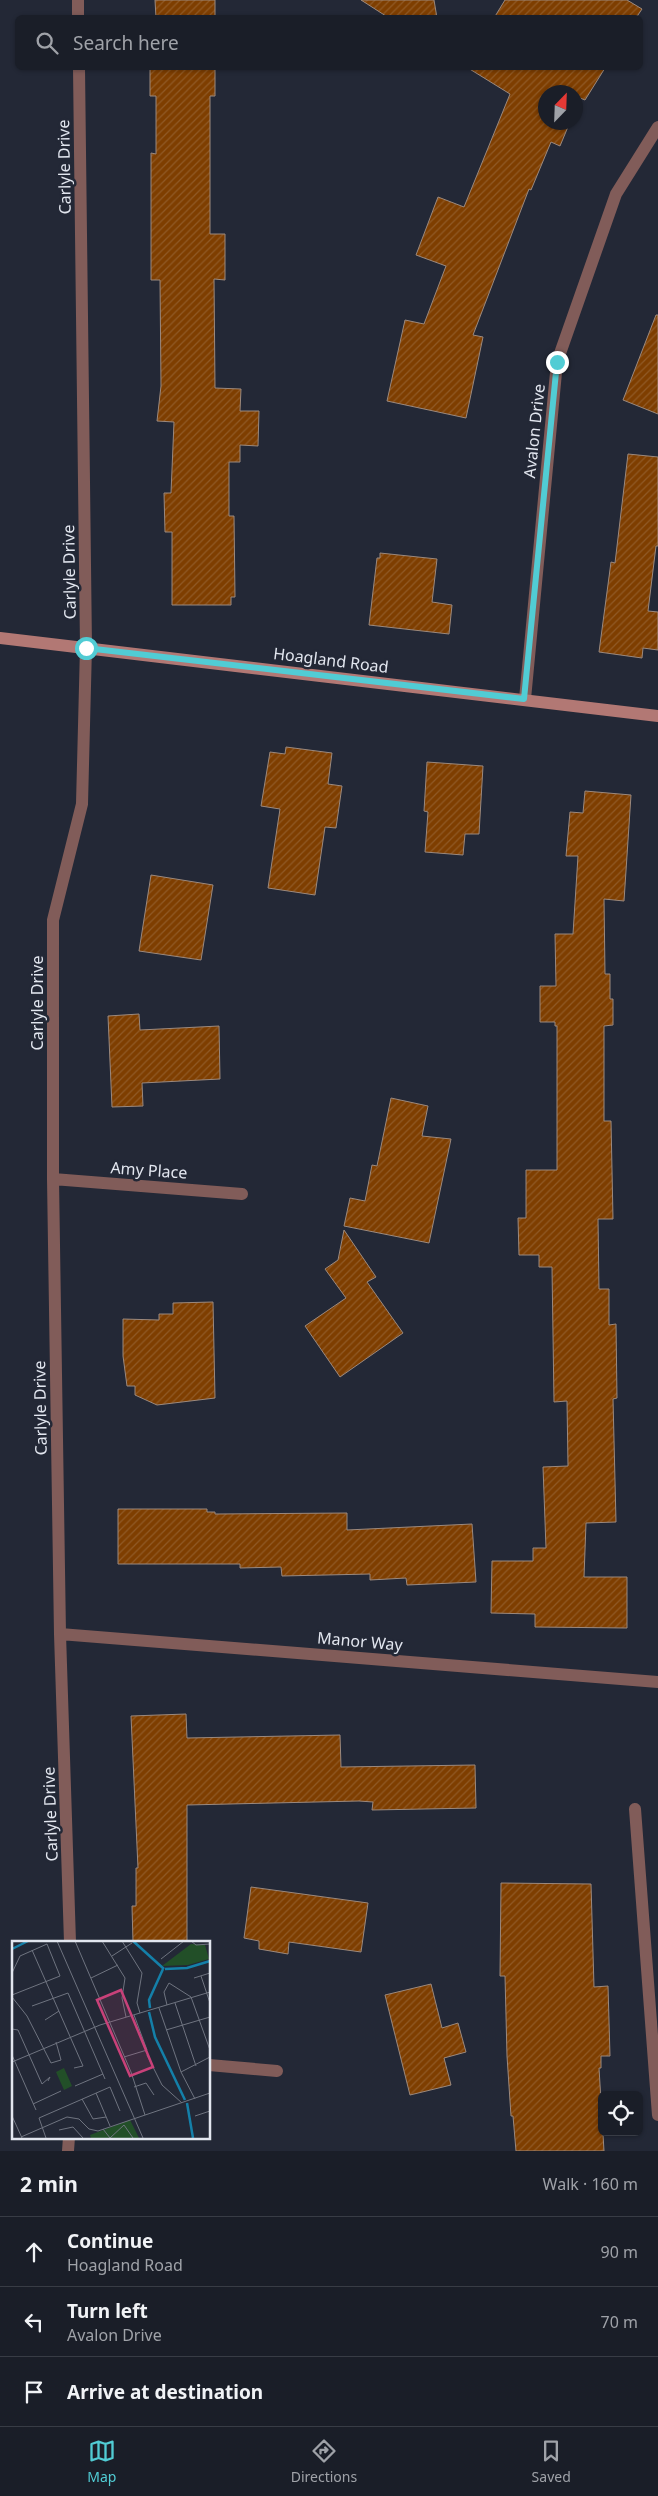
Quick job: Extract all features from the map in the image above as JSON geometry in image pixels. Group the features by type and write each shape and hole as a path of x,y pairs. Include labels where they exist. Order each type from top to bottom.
{"street":[{"path":"78,0 78,15"},
{"name":"Carlyle Drive","path":"70,1941 60,1634 52,1179 53,920 82,804 86,648 79,70"},
{"name":"Avalon Drive","path":"524,699 557,362 616,194 658,127"},
{"name":"Hoagland Road","path":"0,638 658,716"},
{"name":"Amy Place","path":"52,1179 242,1194"},
{"name":"Manor Way","path":"60,1634 658,1682"},
{"path":"635,1809 658,2115"},
{"path":"210,2065 277,2071"},
{"path":"68,2151 69,2138"}],"building":[{"path":"155,0 215,0 215,15 156,15"},
{"path":"361,0 434,0 436,15 384,15"},
{"path":"505,0 627,0 642,9 638,15 496,15"},
{"path":"150,70 215,70 215,96 210,96 210,234 225,234 225,280 214,279 215,388 241,389 240,411 259,411 258,446 240,445 240,462 229,462 229,516 234,516 235,597 231,597 231,605 172,605 172,532 165,532 164,493 171,493 174,422 157,421 161,386 160,280 151,280 151,153 156,154 156,96 150,96"},
{"path":"471,70 604,70 585,100 583,99 583,85 538,85 538,130 567,130 560,146 551,142 531,190 529,189 473,335 483,337 466,418 387,401 405,320 424,324 446,266 416,255 438,197 464,207 510,94"},
{"path":"656,315 658,315 658,414 623,400"},
{"path":"628,454 658,457 658,546 656,546 648,611 658,612 658,650 643,648 642,658 599,652 611,562 615,563"},
{"path":"380,553 437,559 432,602 452,605 449,634 369,625 377,558 380,558"},
{"path":"286,747 332,753 328,784 342,786 336,828 325,827 315,895 268,888 280,809 261,806 270,752 285,754"},
{"path":"427,762 483,766 479,834 465,834 463,855 425,852 428,812 424,811"},
{"path":"585,791 631,795 624,901 604,899 605,974 610,974 610,999 613,999 613,1025 604,1026 604,1121 611,1121 613,1219 598,1219 599,1289 609,1289 609,1325 616,1324 617,1398 613,1399 616,1522 586,1523 584,1577 627,1577 627,1628 535,1627 535,1614 491,1613 492,1561 533,1561 533,1548 546,1548 543,1467 568,1466 567,1401 554,1402 552,1267 539,1267 539,1255 519,1255 518,1218 526,1218 526,1170 557,1170 557,1026 555,1026 555,1022 540,1022 540,986 556,986 555,934 573,934 578,856 566,856 570,812 583,813"},
{"path":"151,875 213,885 201,960 139,951"},
{"path":"139,1014 140,1030 219,1026 220,1079 142,1083 143,1106 112,1107 108,1016"},
{"path":"391,1098 428,1106 422,1136 451,1139 429,1243 344,1226 350,1198 365,1201 372,1165 377,1166"},
{"path":"344,1230 376,1277 367,1282 403,1333 340,1377 305,1326 346,1298 325,1269 338,1260"},
{"path":"213,1302 215,1398 157,1405 135,1395 135,1386 127,1386 123,1356 123,1319 159,1320 159,1314 173,1314 173,1303"},
{"path":"118,1509 207,1509 207,1512 215,1512 215,1514 347,1513 347,1530 472,1524 476,1582 407,1585 406,1578 370,1580 370,1574 282,1576 281,1567 240,1568 240,1564 118,1564"},
{"path":"186,1714 187,1738 340,1735 341,1767 475,1765 476,1808 372,1810 373,1802 359,1801 187,1805 187,1941 133,1941 132,1906 136,1906 136,1868 138,1868 131,1716"},
{"path":"501,1883 591,1884 594,1987 608,1986 610,2056 601,2056 601,2068 599,2068 600,2091 598,2091 598,2136 603,2136 604,2151 516,2151 513,2116 511,2116 507,2056 505,1976 500,1976"},
{"path":"251,1887 368,1903 361,1952 289,1942 288,1954 259,1949 259,1941 244,1938"},
{"path":"431,1984 442,2028 458,2023 466,2052 444,2058 451,2085 410,2095 385,1995"}],"route":[{"path":"86,648 524,699 557,362"}]}
